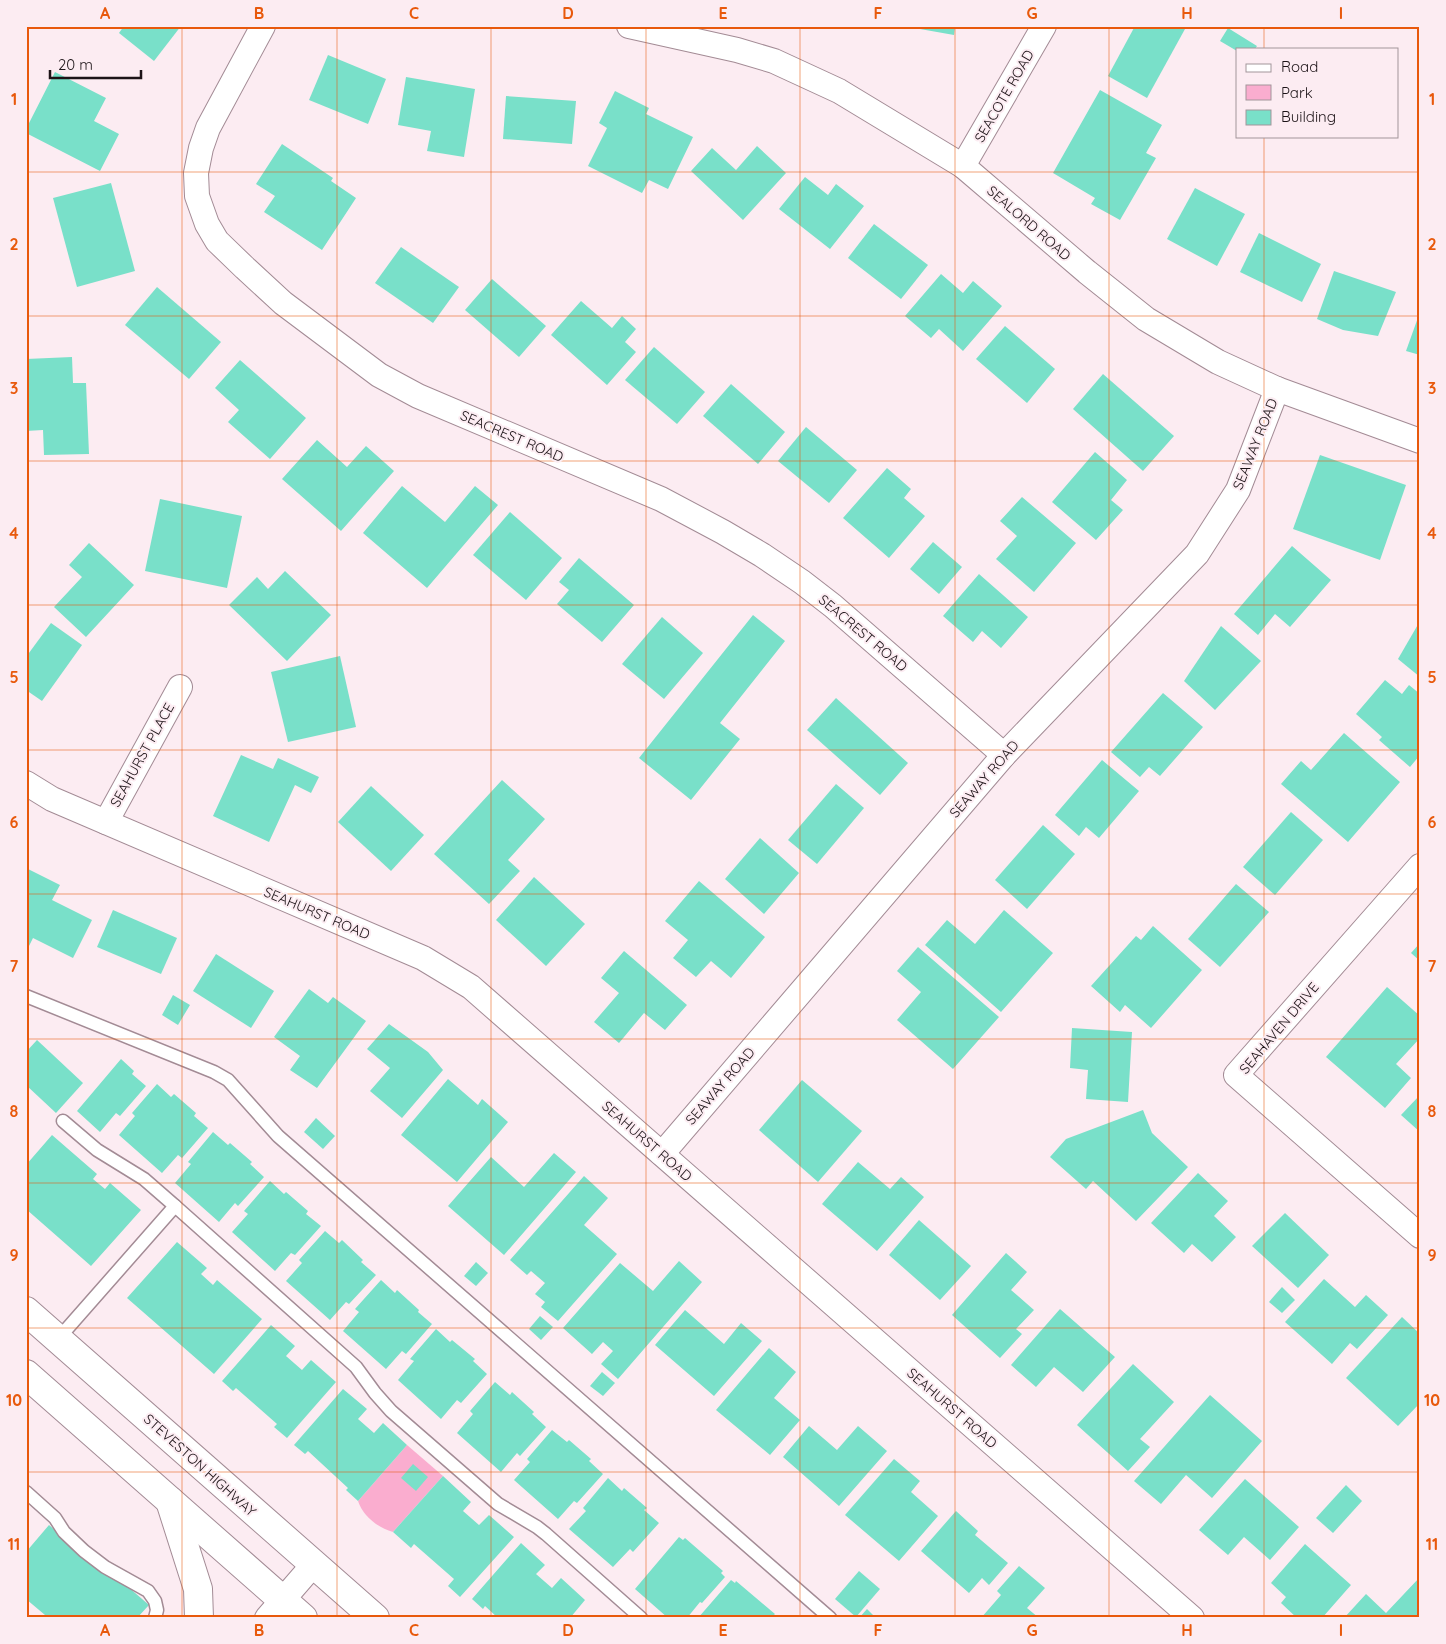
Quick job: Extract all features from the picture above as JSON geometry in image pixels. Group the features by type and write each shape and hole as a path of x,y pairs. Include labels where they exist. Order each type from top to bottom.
{"main road":[{"name":"STEVESTON HIGHWAY","path":"26,1311 375,1618"},
{"path":"26,1374 170,1499 284,1612"},
{"path":"170,1499 198,1589 200,1618"}],"street":[{"name":"SEACREST ROAD","path":"263,26 208,128 196,172 198,196 207,224 218,241 245,268 283,303 379,375 418,396 661,499 762,555 834,606 1004,755"},
{"name":"SEALORD ROAD","path":"629,26 737,50 774,61 839,91 963,166 1087,272 1146,319 1218,362 1277,388 1420,440"},
{"name":"SEACOTE ROAD","path":"963,166 1044,26"},
{"name":"SEAWAY ROAD","path":"662,1154 1004,755 1197,554 1238,490 1277,388"},
{"name":"SEAHURST PLACE","path":"106,822 180,687"},
{"name":"SEAHURST ROAD","path":"26,783 52,799 423,958 471,987 1192,1618"},
{"name":"SEAHAVEN DRIVE","path":"1420,866 1236,1075 1420,1236"},
{"path":"284,1612 313,1565"}],"lane":[{"path":"26,996 214,1072 228,1080 278,1136 830,1618"},
{"path":"63,1122 92,1147 144,1179 356,1367 375,1394 391,1412 498,1504 537,1526 641,1618"},
{"path":"58,1339 175,1206"},
{"path":"26,1492 55,1518 64,1532 84,1551 148,1592 155,1602 157,1610 155,1618"}],"green space":[{"path":"407,1445 443,1476 393,1532 382,1528 372,1521 363,1512 358,1501"}],"building":[{"path":"124,26 181,26 154,61 119,33"},
{"path":"903,26 955,26 954,35"},
{"path":"1135,26 1180,26 1185,29 1147,98 1108,76"},
{"path":"1228,28 1257,46 1256,48 1236,48 1236,50 1220,41"},
{"path":"328,55 386,79 368,124 309,100"},
{"path":"55,72 106,98 94,121 119,134 100,171 26,133 26,129"},
{"path":"406,77 475,89 464,157 427,151 431,131 398,125"},
{"path":"1100,90 1162,125 1146,153 1156,158 1120,220 1091,204 1095,198 1053,173"},
{"path":"615,91 649,108 646,114 693,137 668,189 649,180 642,193 588,166 607,128 599,123"},
{"path":"506,96 576,101 572,144 503,139"},
{"path":"282,144 333,178 331,181 356,198 322,250 264,212 275,196 256,184"},
{"path":"757,146 786,173 743,220 691,171 712,148 736,170"},
{"path":"805,177 828,195 836,184 864,206 830,249 779,209"},
{"path":"111,183 135,271 77,287 53,198"},
{"path":"1195,188 1245,214 1217,266 1167,239"},
{"path":"874,224 928,265 901,299 848,258"},
{"path":"1259,233 1321,264 1302,302 1240,272"},
{"path":"401,247 459,287 433,323 375,283"},
{"path":"1334,271 1396,292 1378,336 1343,330 1317,319"},
{"path":"941,274 963,293 973,281 1002,306 963,351 939,329 931,338 905,316"},
{"path":"492,279 546,326 519,357 465,310"},
{"path":"157,287 221,342 189,379 125,325"},
{"path":"581,301 612,328 622,316 636,329 625,342 636,352 607,385 551,335"},
{"path":"1420,312 1420,355 1406,351"},
{"path":"1005,326 1055,369 1027,403 976,359"},
{"path":"654,347 705,392 677,424 625,380"},
{"path":"72,357 73,383 86,383 89,454 44,455 43,430 26,431 26,359"},
{"path":"240,360 306,418 270,459 228,422 239,410 215,388"},
{"path":"1103,374 1174,436 1143,471 1073,409"},
{"path":"731,384 785,432 758,464 703,416"},
{"path":"806,427 857,470 829,503 778,461"},
{"path":"317,440 347,467 366,446 394,471 341,531 282,479"},
{"path":"1095,452 1127,480 1111,500 1123,510 1096,540 1052,502"},
{"path":"1320,455 1406,485 1380,560 1293,529"},
{"path":"887,468 911,489 904,498 925,516 889,558 843,518"},
{"path":"402,486 445,522 475,486 498,505 427,588 363,533"},
{"path":"1022,497 1076,543 1034,592 996,559 1017,536 1000,521"},
{"path":"160,499 242,516 227,588 145,571"},
{"path":"510,512 562,558 526,600 473,555"},
{"path":"933,542 962,567 939,594 910,569"},
{"path":"89,543 134,585 86,637 54,607 82,577 69,565"},
{"path":"1292,546 1331,580 1290,627 1275,614 1258,635 1234,614"},
{"path":"579,558 634,605 602,642 557,604 569,590 559,582"},
{"path":"285,571 331,615 287,661 229,605 257,577 268,589"},
{"path":"979,574 1028,617 1001,648 982,631 973,642 943,616"},
{"path":"753,615 785,641 720,723 740,739 691,800 639,758"},
{"path":"662,617 703,653 664,699 622,664"},
{"path":"1420,621 1420,677 1398,659"},
{"path":"51,623 82,645 42,701 26,690 26,657"},
{"path":"1221,626 1261,661 1215,710 1184,681"},
{"path":"340,656 356,727 288,742 271,672"},
{"path":"1385,680 1402,694 1409,685 1420,694 1420,755 1410,767 1379,740 1382,737 1356,714"},
{"path":"1163,693 1203,727 1160,776 1149,767 1140,777 1111,752"},
{"path":"836,698 908,763 880,795 807,730"},
{"path":"1344,733 1400,782 1348,842 1281,784 1301,761 1311,770"},
{"path":"241,755 273,769 278,758 319,777 311,793 295,785 269,842 213,816"},
{"path":"1102,760 1139,791 1099,838 1086,827 1079,836 1055,815"},
{"path":"502,780 545,819 508,860 520,871 489,904 434,854"},
{"path":"836,784 864,808 817,864 788,840"},
{"path":"371,786 424,835 391,871 338,822"},
{"path":"1291,812 1323,840 1275,895 1243,867"},
{"path":"1043,825 1075,854 1027,909 995,880"},
{"path":"760,838 799,873 764,914 725,879"},
{"path":"26,868 60,885 52,900 92,920 73,958 33,938 26,952"},
{"path":"534,877 585,924 546,966 496,920"},
{"path":"699,881 765,937 731,978 711,961 696,977 673,958 688,940 665,921"},
{"path":"1236,884 1269,912 1220,967 1188,939"},
{"path":"113,910 177,938 161,974 97,947"},
{"path":"1004,910 1053,953 1001,1012 925,945 947,920 975,944"},
{"path":"1153,926 1202,970 1151,1028 1125,1005 1120,1012 1091,986 1136,936 1141,940"},
{"path":"1420,943 1420,961 1411,953"},
{"path":"918,947 999,1017 953,1069 897,1020 921,992 897,971"},
{"path":"624,951 687,1005 665,1030 644,1013 619,1043 594,1022 619,993 601,978"},
{"path":"216,954 274,991 251,1028 193,991"},
{"path":"1387,987 1420,1016 1420,1038 1396,1064 1411,1078 1385,1108 1326,1057"},
{"path":"309,989 328,1003 333,997 366,1021 317,1088 290,1070 300,1056 274,1037"},
{"path":"173,995 190,1005 178,1025 162,1015"},
{"path":"389,1024 428,1052 443,1070 402,1118 370,1091 390,1068 367,1049"},
{"path":"1072,1028 1132,1032 1128,1102 1086,1099 1088,1070 1070,1068"},
{"path":"37,1040 83,1083 56,1113 26,1085 26,1052"},
{"path":"121,1059 134,1071 132,1074 146,1086 120,1116 116,1113 100,1132 77,1111"},
{"path":"448,1079 478,1105 482,1099 508,1122 457,1182 401,1135"},
{"path":"802,1080 862,1131 818,1182 759,1130"},
{"path":"157,1084 171,1097 174,1094 196,1113 194,1116 208,1128 182,1158 178,1155 162,1173 119,1135 135,1116 132,1113"},
{"path":"1420,1095 1420,1132 1401,1115"},
{"path":"1143,1110 1152,1133 1188,1167 1136,1221 1093,1181 1086,1189 1050,1157 1066,1139"},
{"path":"316,1118 335,1136 323,1149 304,1132"},
{"path":"213,1132 228,1145 230,1143 252,1162 250,1164 264,1177 238,1206 235,1203 219,1222 175,1183 191,1164 188,1162"},
{"path":"52,1135 97,1174 93,1179 105,1189 110,1183 141,1210 91,1266 26,1209 26,1165"},
{"path":"554,1153 576,1172 504,1255 448,1206 491,1157 524,1187"},
{"path":"858,1162 890,1189 901,1177 924,1197 877,1251 822,1204"},
{"path":"1198,1173 1228,1201 1214,1216 1236,1237 1212,1262 1192,1244 1184,1253 1151,1223"},
{"path":"584,1176 608,1198 584,1225 617,1254 558,1321 541,1307 545,1302 535,1294 545,1283 531,1271 527,1275 510,1260"},
{"path":"270,1181 284,1194 286,1192 308,1211 306,1214 321,1226 295,1255 291,1253 275,1271 232,1232 248,1214 244,1211"},
{"path":"1285,1213 1329,1255 1298,1288 1252,1246"},
{"path":"919,1220 971,1266 940,1300 889,1255"},
{"path":"325,1231 339,1243 342,1240 363,1260 361,1262 376,1275 349,1304 346,1302 330,1320 286,1281 302,1263 299,1260"},
{"path":"177,1242 207,1268 201,1274 213,1285 217,1280 262,1319 214,1374 127,1298"},
{"path":"1006,1253 1027,1272 1011,1290 1034,1310 1016,1329 1022,1334 1000,1358 952,1315"},
{"path":"679,1261 702,1282 618,1379 601,1364 613,1351 603,1342 592,1354 563,1328 620,1263 653,1291"},
{"path":"476,1262 488,1273 476,1286 464,1276"},
{"path":"1324,1279 1355,1307 1366,1295 1388,1315 1357,1349 1350,1343 1332,1364 1285,1322"},
{"path":"381,1280 395,1293 397,1290 432,1324 406,1354 402,1351 386,1369 343,1331 359,1312 355,1309"},
{"path":"1282,1287 1295,1300 1282,1313 1269,1302"},
{"path":"1060,1309 1115,1357 1083,1392 1054,1367 1036,1387 1011,1365"},
{"path":"685,1310 724,1344 741,1323 762,1341 714,1396 655,1345"},
{"path":"540,1316 553,1327 541,1340 529,1329"},
{"path":"1402,1317 1420,1334 1420,1403 1398,1426 1346,1378"},
{"path":"271,1325 295,1346 286,1356 302,1370 311,1360 336,1382 287,1438 274,1427 277,1424 236,1388 233,1391 222,1381"},
{"path":"436,1329 450,1342 452,1340 475,1359 473,1361 487,1374 461,1403 457,1400 441,1419 398,1380 414,1361 410,1359"},
{"path":"769,1348 796,1372 774,1398 800,1420 770,1455 716,1410"},
{"path":"1133,1364 1174,1402 1140,1439 1150,1447 1128,1471 1077,1425"},
{"path":"602,1372 615,1383 603,1396 590,1386"},
{"path":"495,1382 510,1395 512,1392 534,1412 532,1414 546,1427 520,1456 517,1453 501,1472 457,1433 473,1414 470,1411"},
{"path":"343,1389 367,1409 358,1419 374,1433 383,1423 407,1445 358,1501 346,1490 348,1488 308,1451 305,1454 294,1445"},
{"path":"1210,1395 1262,1441 1212,1498 1186,1475 1161,1504 1134,1481"},
{"path":"809,1426 837,1450 858,1426 887,1451 839,1506 783,1457"},
{"path":"552,1430 567,1442 569,1440 591,1459 589,1461 603,1474 577,1503 574,1501 558,1519 514,1480 530,1462 527,1459"},
{"path":"894,1459 920,1481 911,1492 938,1516 899,1561 845,1515"},
{"path":"413,1464 428,1477 416,1491 401,1478"},
{"path":"443,1476 471,1502 463,1511 479,1525 489,1515 514,1537 460,1597 448,1586 454,1579 414,1544 411,1548 393,1532"},
{"path":"608,1478 622,1491 624,1488 647,1508 644,1510 659,1523 633,1552 630,1549 613,1567 569,1529 586,1511 583,1508"},
{"path":"1245,1479 1299,1527 1270,1560 1244,1537 1228,1555 1199,1530"},
{"path":"1346,1485 1362,1501 1333,1533 1316,1518"},
{"path":"956,1511 978,1531 975,1535 1008,1563 989,1585 982,1578 969,1593 921,1551"},
{"path":"49,1525 108,1577 112,1573 149,1605 137,1618 43,1618 45,1615 26,1599 26,1552"},
{"path":"679,1537 683,1540 685,1538 723,1571 721,1573 725,1577 687,1618 668,1618 635,1589"},
{"path":"521,1543 545,1565 536,1574 552,1588 561,1578 585,1600 570,1618 498,1618 485,1606 483,1609 472,1599"},
{"path":"1305,1544 1351,1585 1322,1618 1297,1618 1281,1603 1286,1597 1271,1583"},
{"path":"1019,1566 1045,1588 1027,1608 1039,1618 981,1618 1001,1595 997,1591"},
{"path":"859,1571 880,1589 856,1617 835,1599"},
{"path":"1420,1577 1420,1618 1344,1618 1366,1594 1386,1613"},
{"path":"731,1580 735,1583 736,1581 775,1614 773,1616 775,1618 698,1618"},
{"path":"867,1609 876,1618 859,1618"}]}
